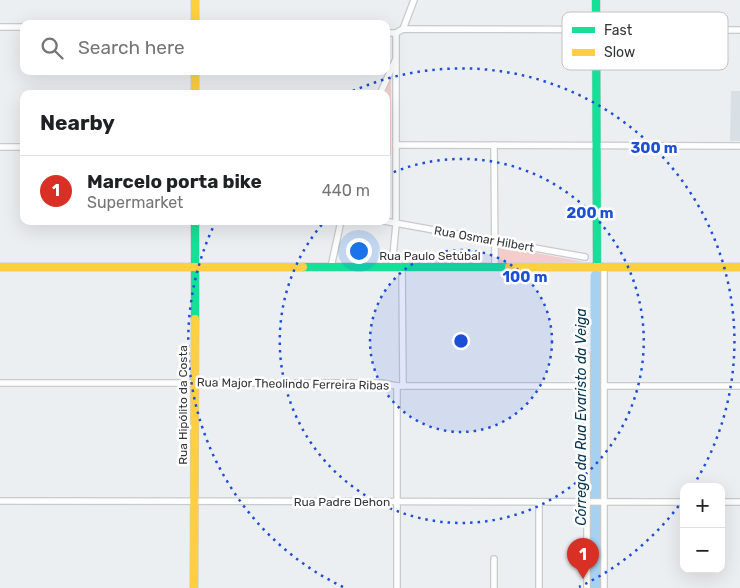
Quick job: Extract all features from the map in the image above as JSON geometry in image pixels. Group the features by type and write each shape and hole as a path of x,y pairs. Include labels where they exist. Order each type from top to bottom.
{"main road":[{"path":"195,0 195,20"},
{"path":"596,70 596,145 600,267"},
{"path":"195,75 195,90"},
{"name":"Rua Hipólito da Costa","path":"194,588 195,225"},
{"name":"Rua Paulo Setúbal","path":"0,267 740,267"}],"street":[{"path":"403,29 414,0"},
{"path":"0,27 20,27"},
{"path":"390,33 396,33 403,29 562,30"},
{"path":"392,267 396,224 396,33"},
{"path":"390,72 396,58"},
{"path":"382,90 388,75"},
{"path":"396,145 740,146"},
{"path":"494,145 495,267"},
{"path":"0,147 20,147"},
{"name":"Rua Osmar Hilbert","path":"390,222 585,257"},
{"path":"331,267 339,225"},
{"path":"397,588 402,267"},
{"path":"600,267 604,386 604,588"},
{"path":"587,355 587,588"},
{"name":"Rua Major Theolindo Ferreira Ribas","path":"0,383 381,383 400,386 587,386"},
{"path":"604,386 740,386"},
{"name":"Rua Padre Dehon","path":"0,501 680,502"},
{"path":"539,502 539,588"},
{"path":"725,502 740,502"},
{"path":"494,559 494,588"}],"shaded area":[{"path":"391,78 391,155 390,90 386,90"},
{"path":"731,91 740,91 740,141 730,141"},
{"path":"499,246 584,262 499,263"}],"waterway":[{"name":"Córrego da Rua Evaristo da Veiga","path":"596,276 596,588"}],"traffic: fast":[{"path":"596,0 596,12"},
{"path":"596,70 597,267"},
{"path":"195,225 195,319"},
{"path":"303,267 509,267"}],"traffic: slow":[{"path":"195,0 195,20"},
{"path":"195,75 195,90"},
{"path":"0,267 303,267"},
{"path":"509,267 740,267"},
{"path":"194,588 195,319"}],"place":[{"name":"Marcelo porta bike","path":"583,579"}]}
